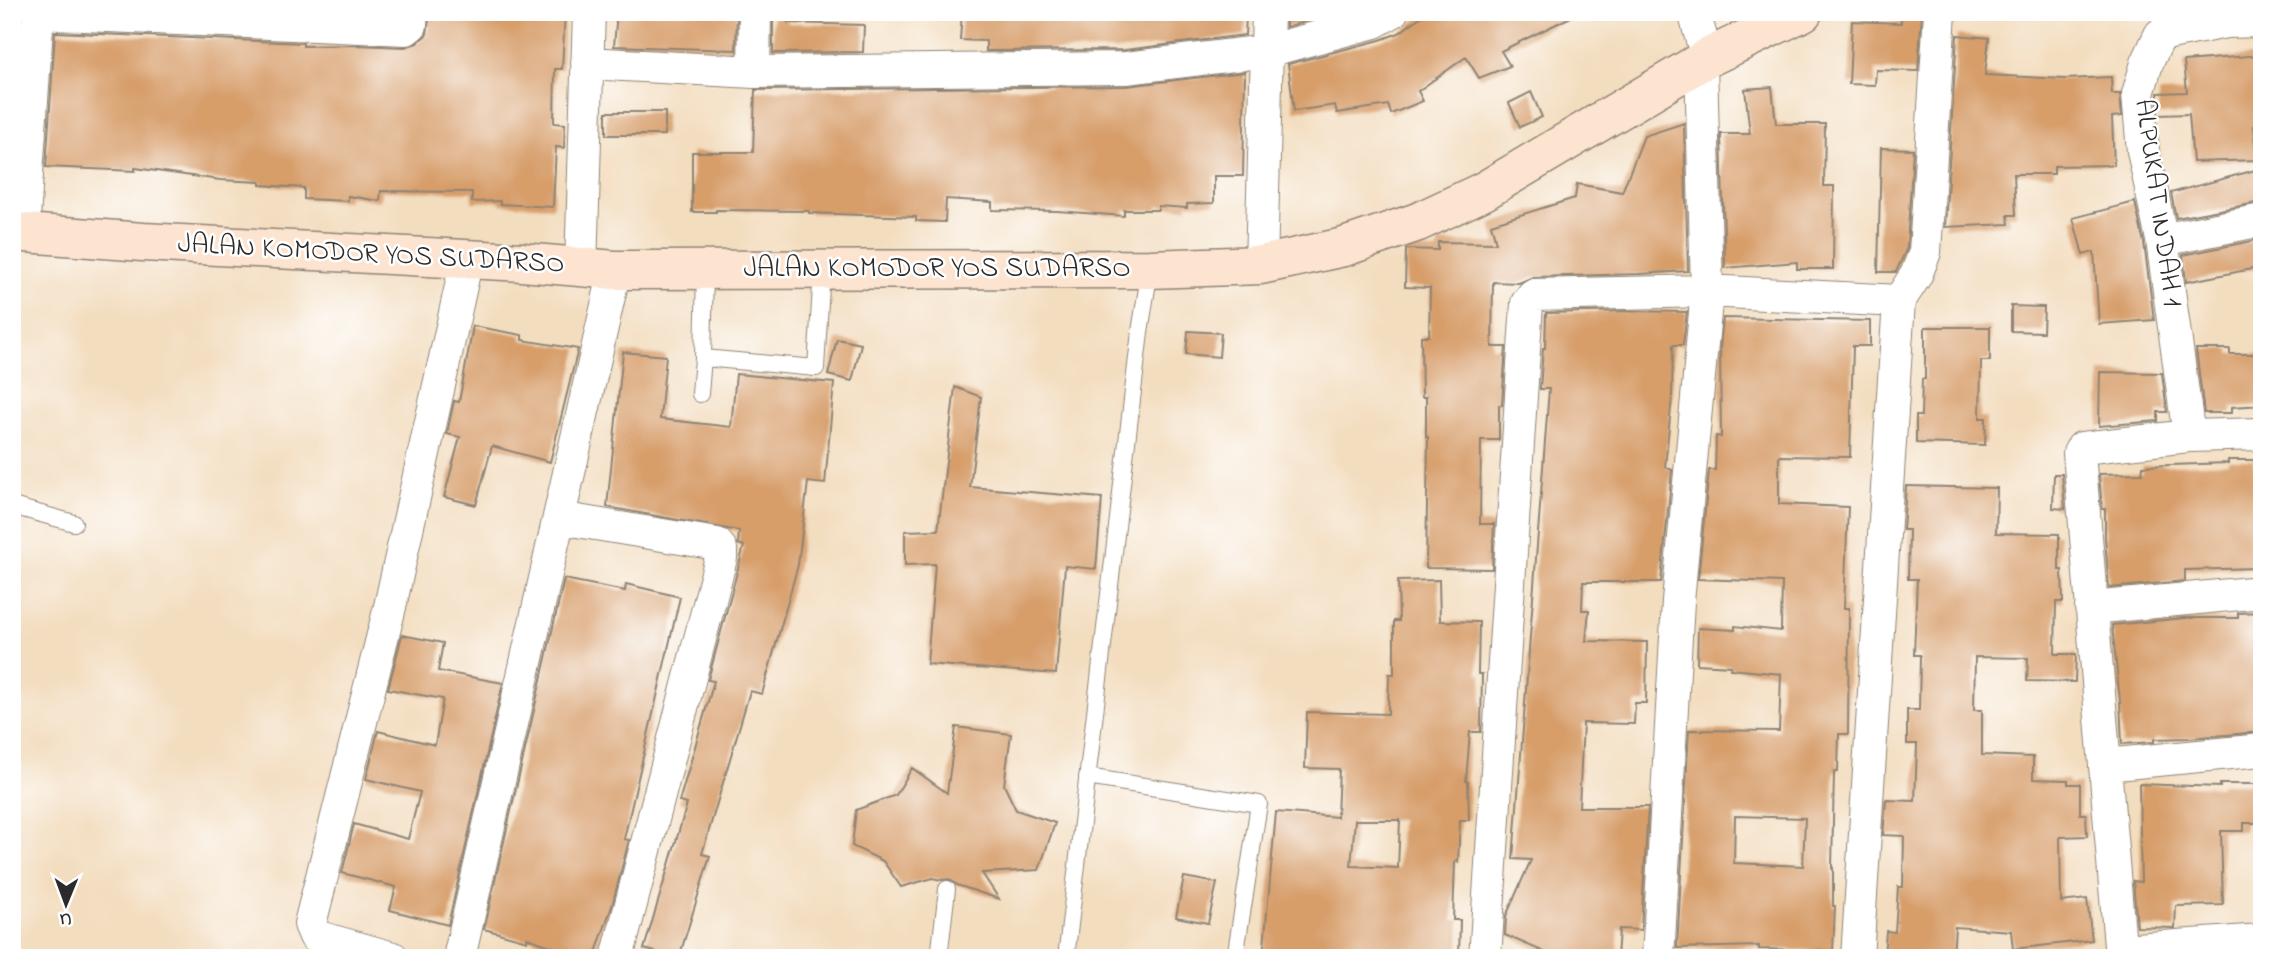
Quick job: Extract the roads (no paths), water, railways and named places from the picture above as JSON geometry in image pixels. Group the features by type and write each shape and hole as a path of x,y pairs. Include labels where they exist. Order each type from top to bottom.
{"street":[{"path":"18,232 38,13 283,18 406,29 411,25 412,12"},
{"path":"459,958 559,518 598,269 587,63 589,12"},
{"path":"754,72 755,12"},
{"path":"1261,265 1268,12"},
{"path":"587,63 754,72 1126,68 1268,51 1374,22 1392,12"},
{"path":"1658,958 1678,601 1707,290 1704,61 1694,12"},
{"name":"JALAN KOMODOR YOS SUDARSO","path":"18,232 598,269 1150,269 1261,265 1344,247 1419,222 1484,191 1704,61 1803,12"},
{"path":"1857,958 1899,301 1916,275 1925,252 1940,12"},
{"name":"ALPUKAT INDAH 1","path":"2189,436 2162,240 2143,150 2138,94 2157,24 2262,21"},
{"path":"2162,240 2262,220"},
{"path":"301,958 389,611 467,259"},
{"path":"1485,958 1527,303 1534,295 1707,290 1899,301"},
{"path":"2262,434 2189,436 2082,448 2079,453 2121,954 2262,940"},
{"path":"559,518 718,544 721,549 721,558 617,958"},
{"path":"2091,608 2262,592"},
{"path":"2105,765 2262,750"},
{"path":"310,924 315,936 393,958"}],"lane":[{"path":"1066,958 1140,332 1150,269"},
{"path":"700,394 705,270"},
{"path":"703,358 816,368 822,270"},
{"path":"12,506 74,523"},
{"path":"1087,777 1259,804 1235,958"},
{"path":"939,958 947,889"}]}
